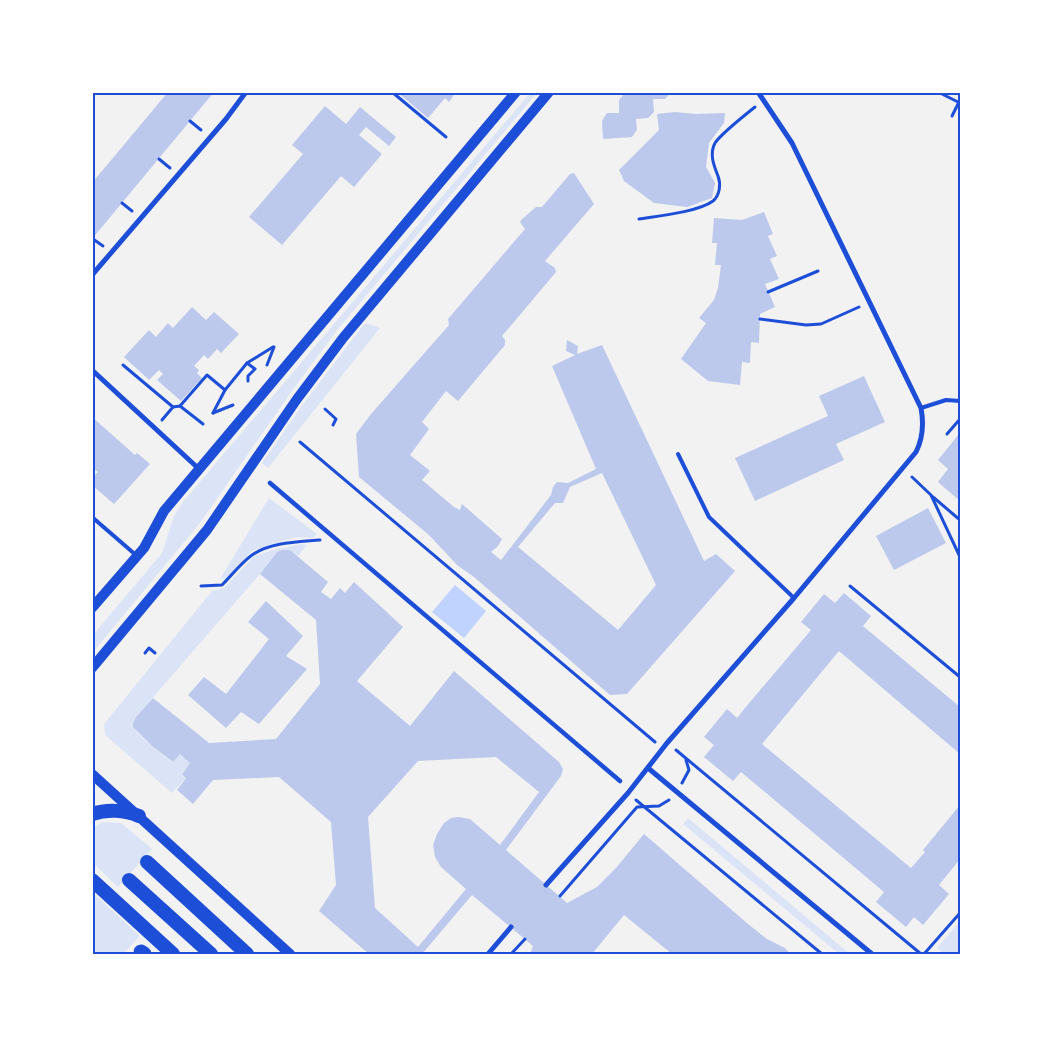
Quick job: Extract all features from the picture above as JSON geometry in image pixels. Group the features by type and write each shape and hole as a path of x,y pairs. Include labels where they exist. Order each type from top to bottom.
{"highway":[{"path":"92,814 114,811 139,816"},
{"path":"147,862 247,954"},
{"path":"92,880 173,954"},
{"path":"129,880 211,954"}],"main road":[{"path":"92,608 148,542 164,511 199,468 516,92"},
{"path":"92,668 208,530 297,399 342,338 549,92"},
{"path":"92,774 290,954"}],"street":[{"path":"92,275 226,119 246,92"},
{"path":"546,885 628,793 667,743 794,598 916,452 921,443 923,420 921,408 792,143 758,92"},
{"path":"92,370 199,468"},
{"path":"270,483 620,781"},
{"path":"648,768 872,954"},
{"path":"488,954 511,927"}],"lane":[{"path":"921,408 946,400 960,401"},
{"path":"678,454 709,517 794,598"},
{"path":"92,517 137,556"}],"path":[{"path":"392,92 446,137"},
{"path":"938,92 960,103 952,116"},
{"path":"639,219 688,210 712,202 717,196 720,187 719,178 712,164 715,144 763,100"},
{"path":"768,292 818,271"},
{"path":"760,320 806,325 821,324 869,302"},
{"path":"213,413 225,390 247,363 274,347"},
{"path":"243,377 248,378 255,369 247,363"},
{"path":"123,365 173,407"},
{"path":"156,428 173,407 180,406 207,375 225,390"},
{"path":"180,406 203,424"},
{"path":"325,408 336,418 332,423"},
{"path":"947,434 960,419"},
{"path":"300,442 662,749"},
{"path":"912,477 960,520"},
{"path":"931,495 960,557"},
{"path":"201,586 222,585 252,555 266,548 287,543 324,540"},
{"path":"850,586 960,677"},
{"path":"145,653 148,648 155,653"},
{"path":"667,743 923,954 960,913"},
{"path":"560,896 637,807 644,807 822,954"},
{"path":"511,954 525,939"}],"shaded area":[{"path":"530,93 537,93 338,329 294,388 200,523 93,652 93,635 162,553 174,516 182,503"},
{"path":"364,324 380,328 268,468 262,463 301,407"},
{"path":"269,498 317,534 313,538 297,537 252,551 226,578 220,579"},
{"path":"301,544 307,545 298,556 290,550 277,552 134,720 133,725 139,734 172,762 180,754 190,763 182,773 186,778 172,793 105,735 104,724 212,591 224,588 254,556"},
{"path":"688,818 850,954 839,954 683,824"},
{"path":"104,822 121,823 152,849 118,887 93,863 92,829"},
{"path":"93,893 140,936 123,954 93,954"},
{"path":"960,921 960,953 944,954 937,948"}],"water":[{"path":"455,585 486,611 464,638 432,612"}],"building":[{"path":"168,92 214,92 92,239 92,183"},
{"path":"397,92 456,92 449,102 445,98 428,118"},
{"path":"635,92 671,92 665,99 653,99 654,112 648,118 636,119 637,130 632,137 603,139 602,121 607,113 619,113 619,100 624,94"},
{"path":"325,106 346,124 360,107 396,137 389,146 366,127 359,135 382,154 354,187 341,176 282,245 249,217 303,154 292,145"},
{"path":"675,112 696,114 725,113 724,123 709,143 706,167 715,183 712,198 687,207 654,203 624,181 619,170 659,130 657,114"},
{"path":"574,173 594,204 545,261 555,268 556,272 502,336 505,340 505,345 458,401 446,391 422,422 429,429 410,455 430,471 422,480 454,507 460,510 462,504 502,539 491,552 501,560 551,495 553,487 557,482 568,483 596,469 552,366 575,355 566,351 567,340 578,346 577,354 602,345 704,561 716,554 735,571 627,694 610,695 474,577 457,565 429,535 359,477 356,434 371,414 449,325 448,319 525,229 520,222 522,219 536,207 542,207 570,174","holes":["602,473 656,585 618,630 518,547 555,503 563,503 570,487"]},
{"path":"764,212 773,234 768,236 777,256 770,259 779,279 765,284 775,307 760,314 759,343 751,342 750,363 742,362 740,385 708,381 681,359 706,323 699,318 714,300 718,288 721,265 715,265 717,243 712,243 714,218 742,220"},
{"path":"192,307 206,320 214,312 239,334 221,353 217,349 208,359 204,355 194,366 199,370 197,373 202,378 181,401 157,380 163,374 159,370 149,380 124,357 149,330 156,337 168,323 173,328"},
{"path":"864,376 885,422 836,444 844,460 755,501 735,458 828,416 819,396"},
{"path":"92,417 135,455 137,453 150,464 114,504 92,485 92,478 98,472 92,467"},
{"path":"959,434 960,501 938,482 948,469 938,460"},
{"path":"928,508 946,543 894,570 876,536"},
{"path":"290,550 328,582 321,592 331,599 340,588 345,593 354,582 403,627 357,681 410,726 454,671 559,762 563,769 561,776 506,850 567,903 597,887 616,868 644,834 748,924 767,939 785,948 790,954 672,954 624,915 592,954 530,954 533,946 472,895 422,954 369,954 319,911 336,885 331,822 279,777 213,780 193,804 177,790 186,778 182,774 190,763 180,754 173,762 152,746 133,727 136,717 153,698 209,743 276,739 320,684 316,620 260,574 277,552","holes":["496,757 539,792 500,845 470,819 451,818 444,823 433,845 435,857 441,867 466,889 418,947 375,908 368,817 418,761"]},
{"path":"844,593 871,616 863,626 960,707 960,754 839,651 762,744 911,868 925,852 923,850 960,805 960,859 939,885 949,894 923,925 914,917 906,927 876,902 884,892 741,772 733,781 704,757 714,745 704,737 727,709 737,718 811,630 801,622 824,594 835,603"},
{"path":"266,601 303,636 286,656 307,669 259,724 241,712 226,728 188,695 204,677 226,694 269,639 248,622"}]}
